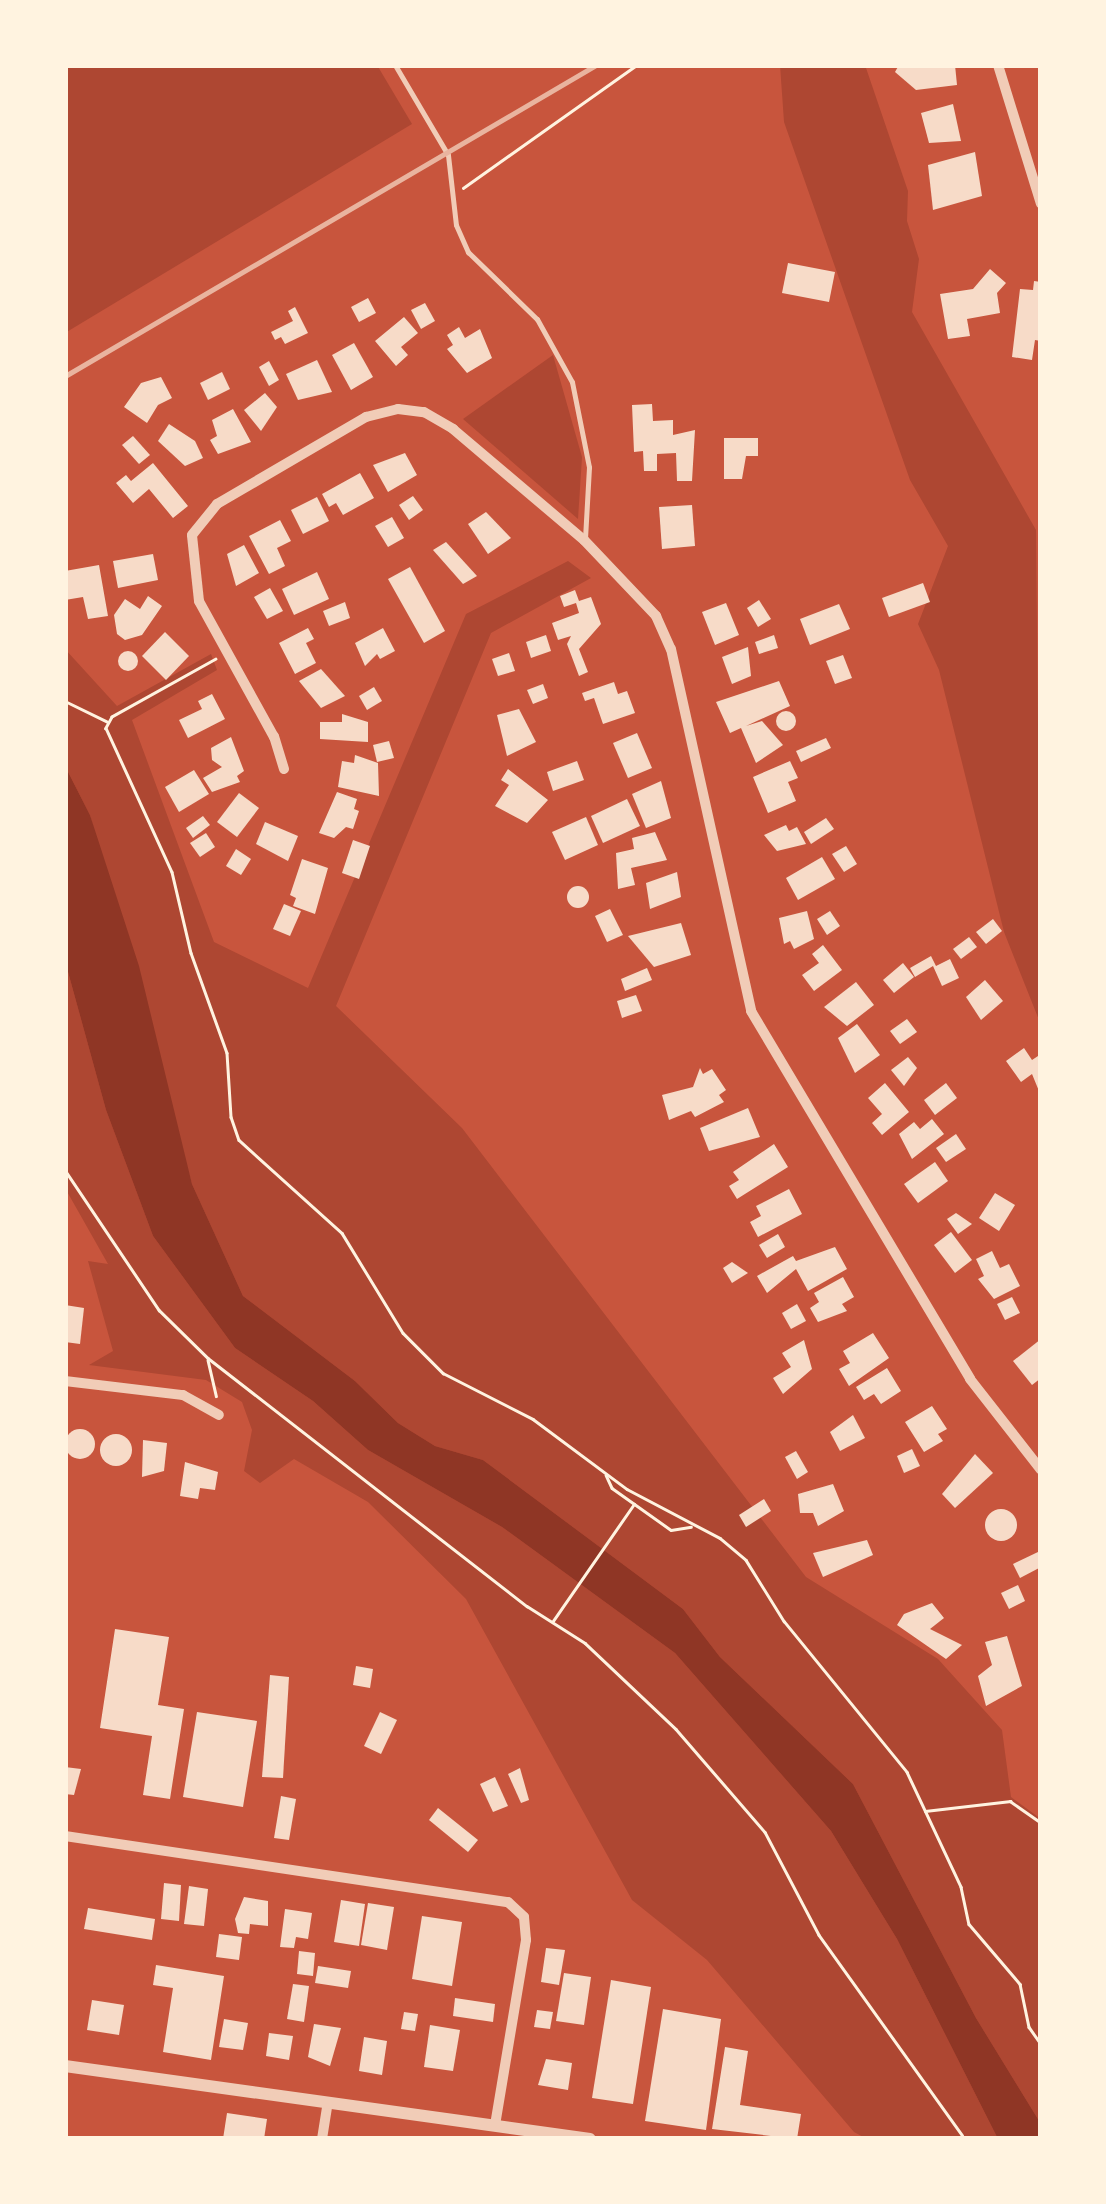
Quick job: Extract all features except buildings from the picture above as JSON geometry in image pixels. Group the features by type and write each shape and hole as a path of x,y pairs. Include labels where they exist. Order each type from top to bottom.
{"street":[{"path":"998,65 1041,204"},
{"path":"284,769 199,601 191,570 192,535 202,515 366,417 398,409 424,412 453,428 584,540 648,606 670,649 751,1011 970,1379 1041,1470"},
{"path":"65,1381 182,1395 219,1415"},
{"path":"65,1836 508,1902 524,1917 526,1940 495,2125"},
{"path":"65,2066 590,2139"},
{"path":"322,2139 328,2103"}],"lane":[{"path":"394,65 448,155 468,252 537,319 572,382 589,467 584,540"}],"path":[{"path":"454,195 637,65"},
{"path":"108,721 228,653"},
{"path":"65,701 108,721 172,872 192,953 227,1052 230,1118 239,1140 342,1233 421,1353 467,1387 534,1419 606,1473 691,1527 720,1538 746,1560 784,1621 907,1772 964,1895 969,1924 1020,1984 1029,2027 1041,2044"},
{"path":"65,1170 159,1310 208,1358 627,1679 765,1832 820,1935 964,2137 944,2139"},
{"path":"208,1358 219,1415"},
{"path":"606,1473 612,1488 671,1530 691,1527"},
{"path":"552,1622 634,1504"},
{"path":"924,1811 1010,1801 1041,1823"}],"shaded area":[{"path":"65,65 377,65 412,124 65,333"},
{"path":"780,65 865,65 908,191 907,221 919,259 912,312 1036,530 1041,1025 1004,932 939,670 918,624 948,546 910,480 784,122"},
{"path":"553,355 582,457 578,519 463,419"},
{"path":"568,561 591,578 491,633 336,1006 462,1128 806,1577 938,1659 1002,1730 1011,1797 1041,1819 1041,2124 976,2018 853,1784 720,1657 683,1609 483,1460 435,1446 398,1423 355,1381 243,1296 192,1184 90,815 65,766 65,649 117,706 211,654 217,670 132,720 214,942 308,988 466,614"},
{"path":"65,766 90,815 139,966 192,1184 243,1296 355,1381 398,1423 435,1446 483,1460 683,1609 720,1657 853,1784 976,2018 1041,2124 1041,2139 998,2139 897,1939 831,1831 675,1653 502,1527 368,1450 313,1401 235,1348 153,1236 106,1110 65,961"},
{"path":"65,961 106,1110 153,1236 235,1348 313,1401 368,1450 502,1527 675,1653 831,1831 897,1939 998,2139 867,2139 854,2132 707,1960 632,1900 466,1599 368,1502 294,1459 260,1483 244,1471 252,1430 242,1402 206,1380 89,1365 113,1351 88,1261 108,1264 65,1188"}],"railway":[{"path":"65,376 596,65"}]}
